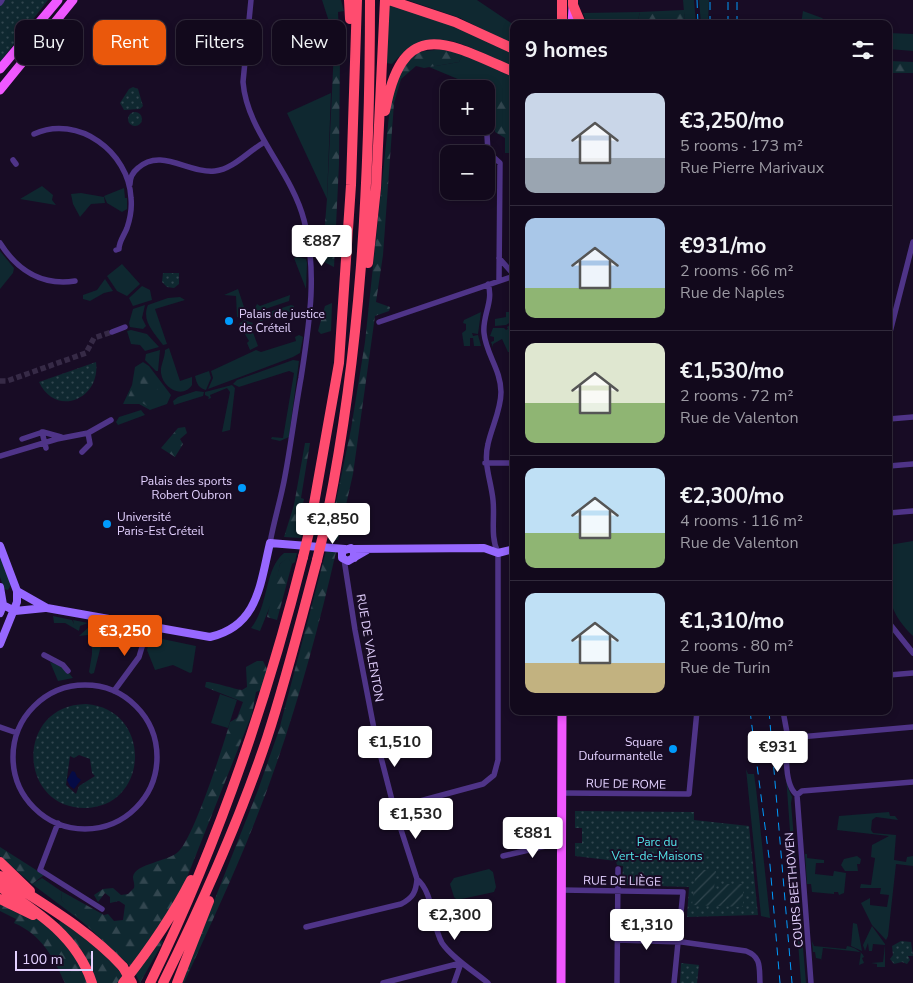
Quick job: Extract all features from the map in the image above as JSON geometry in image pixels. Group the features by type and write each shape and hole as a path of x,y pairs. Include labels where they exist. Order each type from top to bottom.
{"highway":[{"path":"349,0 355,70"},
{"path":"150,983 204,866 253,734 281,643 304,556 339,363 351,186 357,0"},
{"path":"164,983 226,843 266,739 290,662 323,534 343,429 355,348 365,203 370,0"},
{"path":"355,348 360,337 374,209 378,128 389,0 455,22 510,47"},
{"path":"562,0 562,20"},
{"path":"573,2 580,20"},
{"path":"378,128 383,118 393,75 403,59 421,47 443,44 455,46 510,70"},
{"path":"177,983 228,853 226,843"},
{"path":"0,862 39,901"},
{"path":"123,983 150,949 175,912 192,878 204,866"},
{"path":"0,876 87,933 123,967 132,983"},
{"path":"0,887 52,923 79,953 92,983"},
{"path":"0,899 52,923"}],"main road":[{"path":"0,69 58,0"},
{"path":"0,90 73,0"},
{"path":"572,20 573,2"},
{"path":"561,983 562,715"}],"street":[{"path":"47,608 16,591 1,591 1,609 15,611 47,608 148,628 210,637 235,628 253,607 285,477 309,322 312,282 303,218 286,175 251,117 244,94 251,0"},
{"path":"34,134 56,130 84,133 93,137 114,154 130,184 132,200 128,225 118,250 116,250"},
{"path":"487,136 488,145"},
{"path":"130,184 134,171 147,161 164,159 194,170 216,171 236,162 266,142"},
{"path":"495,158 500,163 499,281"},
{"path":"0,243 18,265 30,274 51,281 75,281"},
{"path":"892,324 912,246"},
{"path":"500,258 510,271"},
{"path":"379,322 510,277"},
{"path":"394,808 483,784 494,775 498,760 498,553 493,542 493,499 485,463 501,391 498,372 484,333 491,294 488,284"},
{"path":"112,332 125,327"},
{"path":"892,419 913,417"},
{"path":"0,456 45,445 64,437 88,433 111,420"},
{"path":"23,450 22,438 42,432 64,437"},
{"path":"42,432 45,445"},
{"path":"82,452 90,444 88,433"},
{"path":"485,463 510,463"},
{"path":"892,466 913,464"},
{"path":"892,513 913,511"},
{"path":"270,543 330,546 348,555 369,549 484,548 498,553 510,550"},
{"path":"0,546 16,591 15,611 0,644"},
{"name":"RUE DE VALENTON","path":"348,555 347,582 375,734 394,808 417,879 424,888 442,942 460,963 469,967 488,983"},
{"path":"892,627 913,653"},
{"path":"114,691 139,657 148,628"},
{"path":"44,655 63,665 68,671"},
{"path":"892,675 913,673"},
{"path":"87,685 114,691 138,708 152,730 156,746 156,762 150,787 136,807 112,823 83,828 58,823 37,810 20,787 13,759 17,733 24,719 34,706 54,692 70,686 87,685"},
{"name":"RUE DE ROME","path":"562,793 687,795 690,792 697,715"},
{"name":"COURS BEETHOVEN","path":"783,715 788,738 786,752 790,788 797,795 812,983"},
{"path":"0,727 17,733"},
{"path":"788,738 913,728"},
{"path":"797,795 802,792 913,782"},
{"path":"58,823 40,870 102,909"},
{"path":"503,856 554,844 562,844"},
{"path":"617,983 618,869"},
{"path":"306,927 401,904 410,899 416,890 417,879"},
{"name":"RUE DE LIÈGE","path":"561,890 683,892 678,942"},
{"path":"617,940 678,942 746,951 754,955 759,962 760,983"},
{"path":"674,983 678,942"},
{"path":"384,983 460,963"},
{"path":"454,983 460,963"}],"green space":[{"path":"0,0 48,0 33,20 15,20 15,43 0,62"},
{"path":"322,0 341,0 344,11 338,12 338,20 328,20"},
{"path":"407,0 477,0 510,22 510,43 460,18"},
{"path":"683,0 694,0 696,20 685,20"},
{"path":"699,0 709,0 708,20 701,20"},
{"path":"389,4 460,27 510,52 510,68 463,44 435,39 409,48 392,64 386,63"},
{"path":"684,10 685,20 638,20 640,12"},
{"path":"803,11 824,20 802,20"},
{"path":"640,12 638,20 586,20 583,13"},
{"path":"892,33 913,34 913,51 892,49"},
{"path":"445,49 463,54 459,62 424,68 416,66 401,79 394,103 383,255 376,302 390,307 389,311 375,316 353,474 338,540 328,539 351,429 365,342 391,97 397,72 416,52"},
{"path":"463,54 510,76 510,90 496,88 496,95 495,80 460,80 429,67 459,62"},
{"path":"892,61 913,62 913,73 892,73"},
{"path":"333,65 340,65 339,164 334,267 322,261"},
{"path":"133,87 138,89 143,106 140,109 124,110 120,103 129,89"},
{"path":"496,88 509,89 510,153 505,153 505,138 495,132"},
{"path":"331,93 327,199 287,113"},
{"path":"132,112 138,112 142,119 138,126 132,126 128,122 128,116"},
{"path":"42,186 53,195 52,200 56,205 20,199"},
{"path":"124,188 125,198 127,198 127,209 122,212 107,203 104,196"},
{"path":"81,193 104,197 105,203 91,204 80,217 73,204 71,194"},
{"path":"0,251 14,268 13,273 0,289"},
{"path":"294,258 306,259 307,263 306,289"},
{"path":"122,264 140,284 127,296 117,291 107,276"},
{"path":"163,273 179,273 179,284 174,288 167,287 162,282"},
{"path":"105,279 113,291 104,293 90,301 83,299 83,295 97,290"},
{"path":"142,286 150,290 152,300 133,306 129,298"},
{"path":"238,289 244,307 248,309 243,317 237,317 236,296 224,295"},
{"path":"290,295 289,301 259,311 254,310 257,304 260,306"},
{"path":"180,297 185,300 155,309 167,344 163,345 147,321 146,311 148,305 168,298"},
{"path":"332,303 331,331 321,334 318,331 325,306"},
{"path":"145,305 142,318 146,326 143,329 130,327 129,323 133,309"},
{"path":"291,305 294,306 293,314 287,311 261,321 257,319 260,315"},
{"path":"481,312 478,334 472,333 473,336 478,335 481,346 474,346 473,338 470,338 470,346 464,346 462,333 466,330 466,324 463,323 464,320"},
{"path":"506,312 510,312 510,322 506,325 495,326 495,319 506,317"},
{"path":"244,320 253,323 251,327 258,346 250,350 247,343 249,341 239,324"},
{"path":"510,325 510,352 508,352 502,339 493,344 493,347 491,342 494,341 494,337 490,336 493,328 504,328 506,330 508,329 507,327"},
{"path":"131,330 147,334 159,347 145,351 140,345 131,344 127,331"},
{"path":"299,335 303,337 300,353 208,389 213,378 211,371 256,350 261,352 296,341 295,337"},
{"path":"169,348 180,381 192,377 192,385 184,391 179,392 169,388 163,379 161,368 165,350"},
{"path":"160,350 158,371 156,371 145,360 146,354"},
{"path":"293,360 299,361 289,437 280,441 271,439 272,437 283,438 294,373 289,371 239,387 233,384 237,380"},
{"path":"96,362 96,375 92,386 85,394 76,399 66,401 56,399 47,393 39,382"},
{"path":"143,362 149,366 171,395 167,404 150,410 139,404 123,404 132,385 135,367"},
{"path":"148,366 160,389 150,390 141,387 139,373"},
{"path":"209,371 211,378 206,390 199,386 195,376"},
{"path":"232,385 235,388 230,430 222,432 230,392 227,388 210,395 211,398 208,399 209,397 205,395 205,392"},
{"path":"132,388 141,390 145,394 149,402 147,406 139,401 126,402"},
{"path":"196,391 204,392 203,396 174,405 173,401 178,397"},
{"path":"141,410 145,415 118,425 116,422 119,417"},
{"path":"185,427 187,433 180,439 183,444 175,457 161,448 178,428"},
{"path":"305,443 310,443 301,498 304,499 299,523 300,529 302,529 301,538 284,537 294,505"},
{"path":"370,515 370,533 360,534 360,516"},
{"path":"913,541 913,636 896,615 892,605 892,544"},
{"path":"326,551 336,552 290,724 246,844 184,983 182,982 258,790 279,730"},
{"path":"284,553 297,553 295,562 292,564 288,558 280,564 273,599 260,631 251,628 261,609 273,568"},
{"path":"0,555 11,585 8,590 4,589 0,577"},
{"path":"288,557 292,564 277,620 267,617 280,564"},
{"path":"53,616 72,620 74,624 73,620 88,623 80,626 79,631 65,623 54,623"},
{"path":"92,624 106,628 106,631 101,630 100,633 104,634 94,673 91,674 89,672 92,639 88,635 79,636"},
{"path":"153,637 196,646 192,672 190,673 173,665 155,670 147,650 150,639"},
{"path":"257,661 263,661 267,669 261,690 256,692 252,714 182,890 162,922 130,966 72,912 62,901 61,891 104,915 108,914 114,921 123,920 125,905 119,901 110,903 110,897 105,893 98,902 94,895 103,889 113,888 121,895 128,894 134,888 133,877 135,872 168,858 179,851 192,828 208,790 230,722 237,718 243,702 205,687 206,682 242,690 247,687 246,667"},
{"path":"50,662 64,667 73,678 58,681"},
{"path":"220,694 237,700 228,728 211,723"},
{"path":"86,704 108,710 123,722 132,739 135,758 132,776 122,792 106,803 85,808 63,804 46,792 37,775 33,756 37,737 46,721 63,709","holes":["79,755 90,759 92,773 95,776 79,786 76,794 66,785 70,756 74,758"]},
{"path":"784,748 788,788 792,797 806,983 801,983"},
{"path":"746,769 748,774 754,774 770,918 761,916"},
{"name":"Parc du Vert-de-Maisons","path":"575,811 694,812 694,820 749,826 758,915 687,917 689,887 622,885 623,866 617,865 616,861 575,856 575,843 582,843 582,828 575,828"},
{"path":"889,812 890,816 895,816 898,820 876,817 872,820 871,830 873,833 896,835 894,860 906,862 907,857 913,856 913,866 896,864 886,940 872,925 861,903 870,898 870,905 887,907 889,895 880,894 881,888 860,888 861,884 871,885 875,858 871,857 872,845 889,836 837,830 839,816"},
{"path":"0,847 44,875 32,884 0,856"},
{"path":"805,854 807,854 807,858 824,860 824,863 816,863 815,874 833,876 834,871 846,873 844,893 839,895 838,892 834,892 834,894 812,892 811,884 807,884"},
{"path":"857,856 861,859 860,864 857,864 858,871 845,871 841,865 844,859"},
{"path":"489,869 493,872 496,887 494,892 457,900 454,897 450,884 454,878"},
{"path":"696,869 716,871 714,888 719,890 719,884 743,884 743,907 692,905"},
{"path":"42,878 61,891 62,901 96,932 32,884"},
{"path":"0,901 40,920 71,949 89,983 65,983 46,948 32,934 14,923 16,919 0,911"},
{"path":"61,920 83,935 125,974 117,983 97,983 83,952 59,924"},
{"path":"853,923 857,924 862,951 851,946"},
{"path":"872,926 885,945 873,944 872,951 869,951 868,943 865,951 863,945"},
{"path":"161,940 163,942 140,983 135,973"},
{"path":"812,941 814,946 846,949 847,946 860,952 823,948 821,961 821,959 816,958 815,952 813,952"},
{"path":"901,941 911,942 913,956 908,956 910,960 907,964 902,962 894,964 890,959 893,955 892,946"},
{"path":"885,945 885,967 877,967 877,964 871,963 883,962"},
{"path":"861,953 864,957 862,958 864,963 859,965"},
{"path":"681,963 699,965 697,983 680,983"}],"shaded area":[{"path":"72,771 81,780 74,789 67,780"}],"tunnel":[{"path":"0,381 7,381 86,353 94,338 112,332"}],"railway":[{"path":"697,0 698,20"},
{"path":"710,0 710,20"},
{"path":"728,0 728,20"},
{"path":"737,0 737,20"},
{"path":"751,715 770,865 780,983"},
{"path":"769,715 792,983"}],"place":[{"name":"Palais de justice de Créteil","path":"229,321"},
{"name":"Palais des sports Robert Oubron","path":"242,488"},
{"name":"Université Paris-Est Créteil","path":"107,524"},
{"name":"Square Dufourmantelle","path":"673,749"}]}
